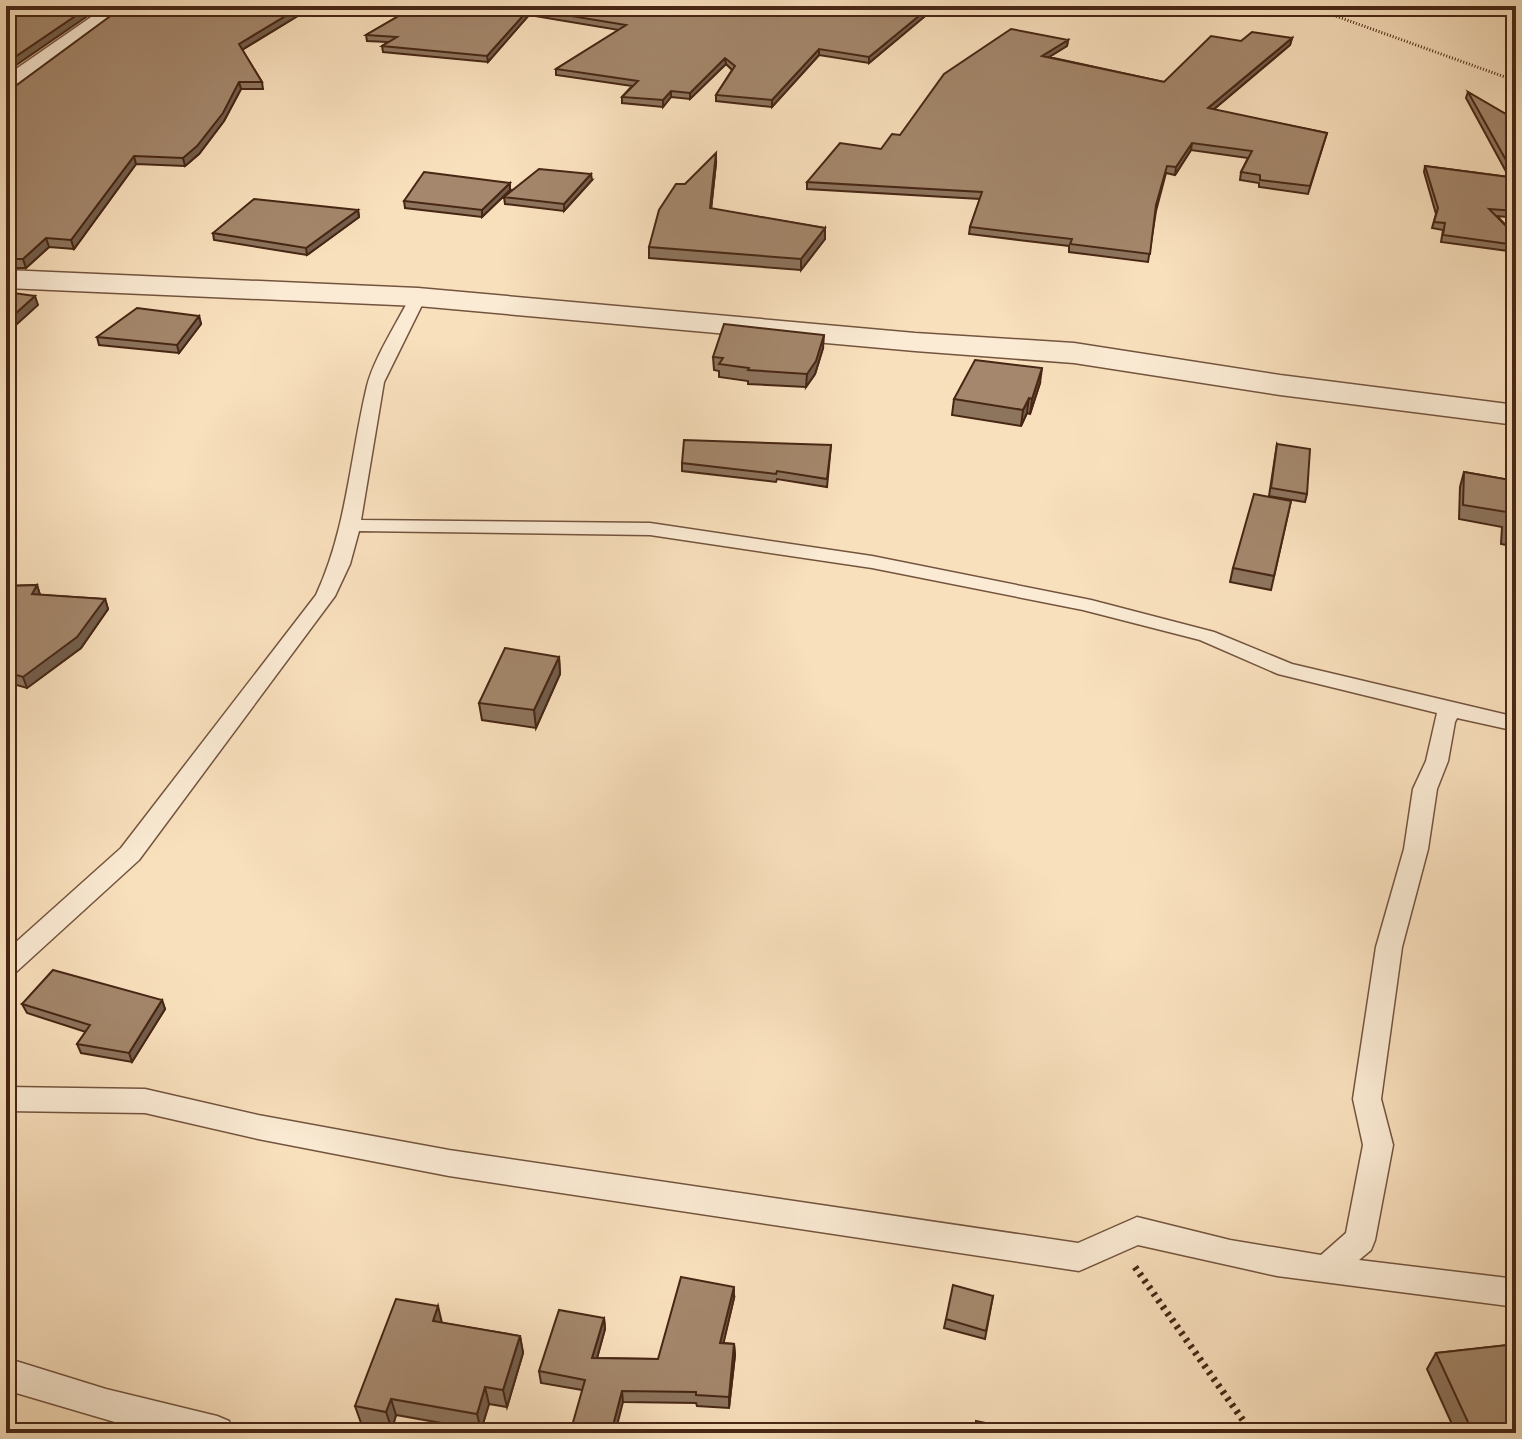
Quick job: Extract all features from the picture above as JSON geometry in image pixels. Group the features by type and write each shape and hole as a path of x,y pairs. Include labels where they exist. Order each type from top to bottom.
{"street":[{"path":"6,87 120,6"},
{"path":"6,279 418,297 915,342 1074,353 1280,385 1516,415"}],"lane":[{"path":"6,966 130,854 325,596 340,564 351,525 376,382 418,297"},
{"path":"351,525 650,529 872,562 1084,604 1207,636 1285,669 1516,724"},
{"path":"1327,1269 1360,1240 1378,1145 1367,1099 1389,947 1416,849 1425,789 1437,761 1450,709"},
{"path":"6,1099 145,1101 258,1127 449,1163 1065,1256 1079,1257 1137,1231 1207,1251 1516,1293"},
{"path":"6,1374 106,1405 217,1433"}],"path":[{"path":"1308,6 1516,81"},
{"path":"1117,1240 1252,1433"}],"building":[{"path":"6,6 90,6 6,63"},
{"path":"124,6 302,6 239,44 262,82 239,82 223,113 197,146 183,158 134,156 71,240 46,238 23,259 6,259 6,88 14,87"},
{"path":"416,6 829,6 872,15 888,6 931,6 869,57 819,49 772,100 716,95 735,66 725,58 690,93 671,91 663,100 622,97 638,81 556,69 626,25 529,9 487,56 382,46 397,37 366,35"},
{"path":"1011,29 1068,40 1042,56 1164,82 1211,36 1241,41 1252,32 1292,38 1208,108 1327,133 1310,186 1260,180 1260,175 1241,172 1252,151 1192,143 1176,167 1167,166 1156,205 1150,254 1070,244 1072,239 970,227 982,192 807,182 840,143 881,149 892,134 900,135 944,74"},
{"path":"1468,92 1516,120 1516,178"},
{"path":"716,153 710,208 825,228 801,259 649,247 659,210 676,184 685,184"},
{"path":"1425,166 1516,178 1516,211 1489,209 1516,236 1516,245 1443,235 1445,223 1434,222 1438,208"},
{"path":"539,169 591,174 564,204 504,197"},
{"path":"424,172 510,183 482,210 404,201"},
{"path":"254,199 358,210 306,248 213,233"},
{"path":"6,292 35,296 6,322"},
{"path":"137,308 199,316 177,345 97,337"},
{"path":"724,324 824,335 816,361 807,374 748,370 719,364 723,358 713,357"},
{"path":"975,360 1042,368 1032,399 1029,398 1023,410 954,399"},
{"path":"684,440 831,445 827,479 777,471 776,474 682,463"},
{"path":"1277,444 1310,449 1307,494 1271,488"},
{"path":"1464,472 1516,481 1516,532 1506,530 1507,512 1463,505"},
{"path":"1254,494 1291,501 1274,576 1233,568"},
{"path":"37,585 32,594 105,599 77,637 23,677 6,672 6,586"},
{"path":"505,648 559,657 534,710 479,703"},
{"path":"53,970 162,1000 129,1053 77,1044 90,1025 22,1004"},
{"path":"681,1277 734,1287 720,1343 734,1344 729,1397 696,1395 696,1392 622,1391 611,1433 570,1433 585,1380 539,1371 559,1310 604,1318 592,1358 658,1359"},
{"path":"953,1285 993,1296 986,1331 946,1319"},
{"path":"396,1299 438,1306 433,1321 520,1336 503,1390 485,1387 477,1414 391,1399 386,1412 355,1406"},
{"path":"1516,1344 1516,1431 1473,1433 1436,1353"},
{"path":"976,1421 1028,1432 1028,1433 975,1433"}]}
